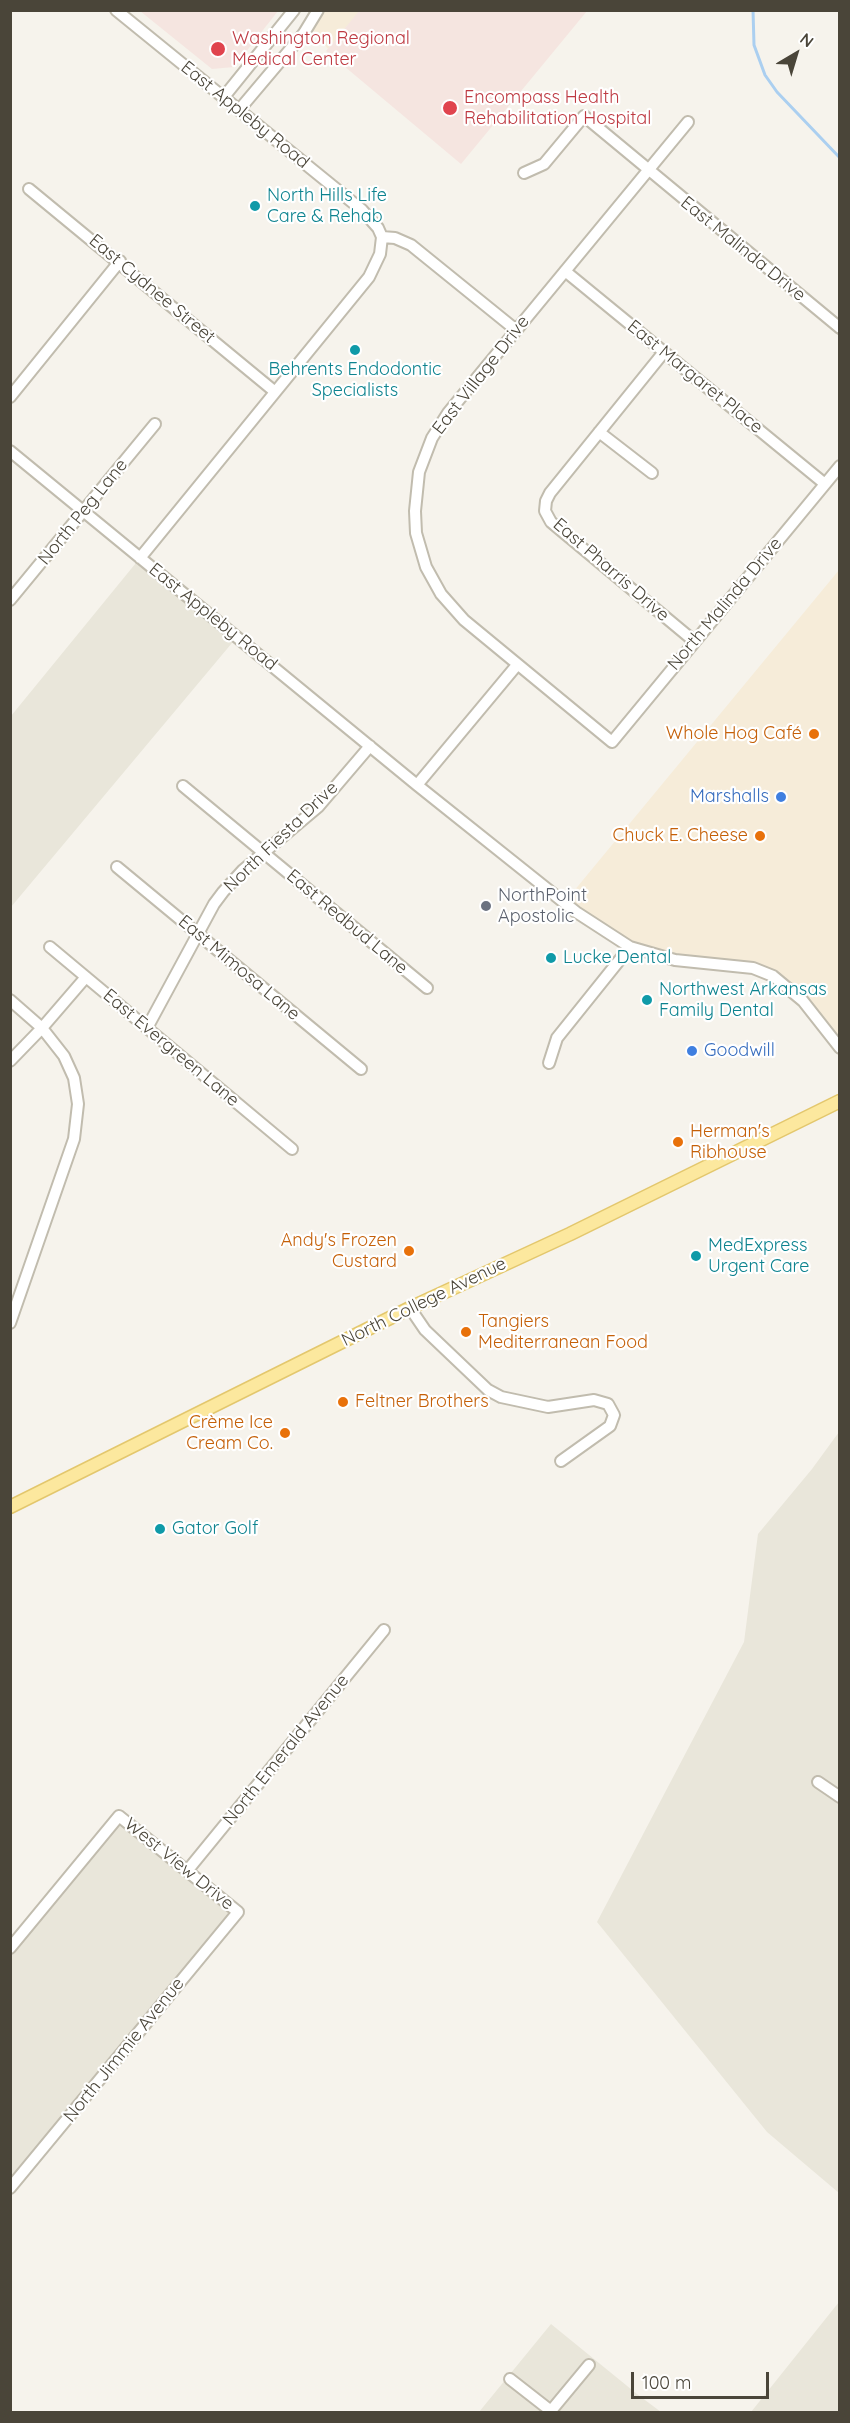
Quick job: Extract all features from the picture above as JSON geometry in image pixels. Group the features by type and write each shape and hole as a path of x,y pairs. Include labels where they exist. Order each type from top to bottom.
{"main road":[{"name":"North College Avenue","path":"10,1507 410,1308 570,1234 840,1101"}],"street":[{"name":"East Appleby Road","path":"116,10 362,210 378,228 382,237 380,254 369,277 140,558 574,911 630,947 675,960 740,966 763,971 783,983 803,1002 840,1048"},
{"path":"223,98 294,10"},
{"path":"239,111 304,33 318,10"},
{"name":"East Malinda Drive","path":"524,173 544,164 584,116 840,328"},
{"name":"East Village Drive","path":"612,742 464,620 441,594 420,551 415,511 419,472 432,438 448,413 688,122"},
{"name":"East Cydnee Street","path":"29,189 120,261 274,391"},
{"path":"382,237 395,238 411,245 516,330"},
{"path":"10,397 120,261"},
{"name":"East Margaret Place","path":"566,271 825,484"},
{"name":"East Pharris Drive","path":"664,352 549,493 545,511 551,522 694,640"},
{"name":"North Peg Lane","path":"10,600 154,424"},
{"path":"600,432 652,473"},
{"path":"10,452 140,558"},
{"name":"North Malinda Drive","path":"612,742 840,466"},
{"path":"417,785 517,665"},
{"name":"North Fiesta Drive","path":"147,1028 214,904 227,886 318,807 370,746"},
{"name":"East Redbud Lane","path":"183,786 427,988"},
{"name":"East Mimosa Lane","path":"117,867 360,1069"},
{"name":"East Evergreen Lane","path":"50,947 292,1149"},
{"path":"549,1063 557,1038 630,947"},
{"path":"10,1061 86,977"},
{"path":"10,1000 42,1028 69,1066 76,1091 78,1116 70,1153 10,1323"},
{"path":"410,1308 425,1330 488,1390 501,1397 548,1407 594,1400 608,1404 615,1415 610,1426 561,1461"},
{"name":"North Emerald Avenue","path":"187,1871 384,1630"},
{"path":"818,1782 840,1797"},
{"name":"West View Drive","path":"10,1948 119,1816 238,1912"},
{"name":"North Jimmie Avenue","path":"10,2188 238,1912"},
{"path":"510,2379 551,2412 589,2365"}],"shaded area":[{"name":"Encompass Health Rehabilitation Hospital","path":"360,10 587,11 461,164 326,51"},
{"name":"Washington Regional Medical Center","path":"140,11 278,11 234,67 212,69"},
{"path":"318,11 360,11 328,49 309,25"},
{"path":"140,558 237,637 11,907 11,716"},
{"path":"839,570 839,1048 791,989 740,966 630,947 564,903"},
{"path":"839,1432 839,2193 767,2132 597,1922 744,1642 758,1534 812,1469"},
{"path":"119,1816 238,1912 11,2188 11,1948"},
{"path":"839,2302 839,2412 751,2412"},
{"path":"551,2324 637,2394 661,2412 479,2412"}],"waterway":[{"path":"753,10 754,45 765,75 777,92 840,158"}],"place":[{"name":"Washington Regional Medical Center","path":"218,49"},
{"name":"Encompass Health Rehabilitation Hospital","path":"450,108"},
{"name":"North Hills Life Care & Rehab","path":"255,206"},
{"name":"Behrents Endodontic Specialists","path":"355,350"},
{"name":"Whole Hog Café","path":"814,734"},
{"name":"Marshalls","path":"781,797"},
{"name":"Chuck E. Cheese","path":"760,836"},
{"name":"NorthPoint Apostolic","path":"486,906"},
{"name":"Lucke Dental","path":"551,958"},
{"name":"Northwest Arkansas Family Dental","path":"647,1000"},
{"name":"Goodwill","path":"692,1051"},
{"name":"Herman's Ribhouse","path":"678,1142"},
{"name":"Andy's Frozen Custard","path":"409,1251"},
{"name":"MedExpress Urgent Care","path":"696,1256"},
{"name":"Tangiers Mediterranean Food","path":"466,1332"},
{"name":"Feltner Brothers","path":"343,1402"},
{"name":"Crème Ice Cream Co.","path":"285,1433"},
{"name":"Gator Golf","path":"160,1529"}]}
